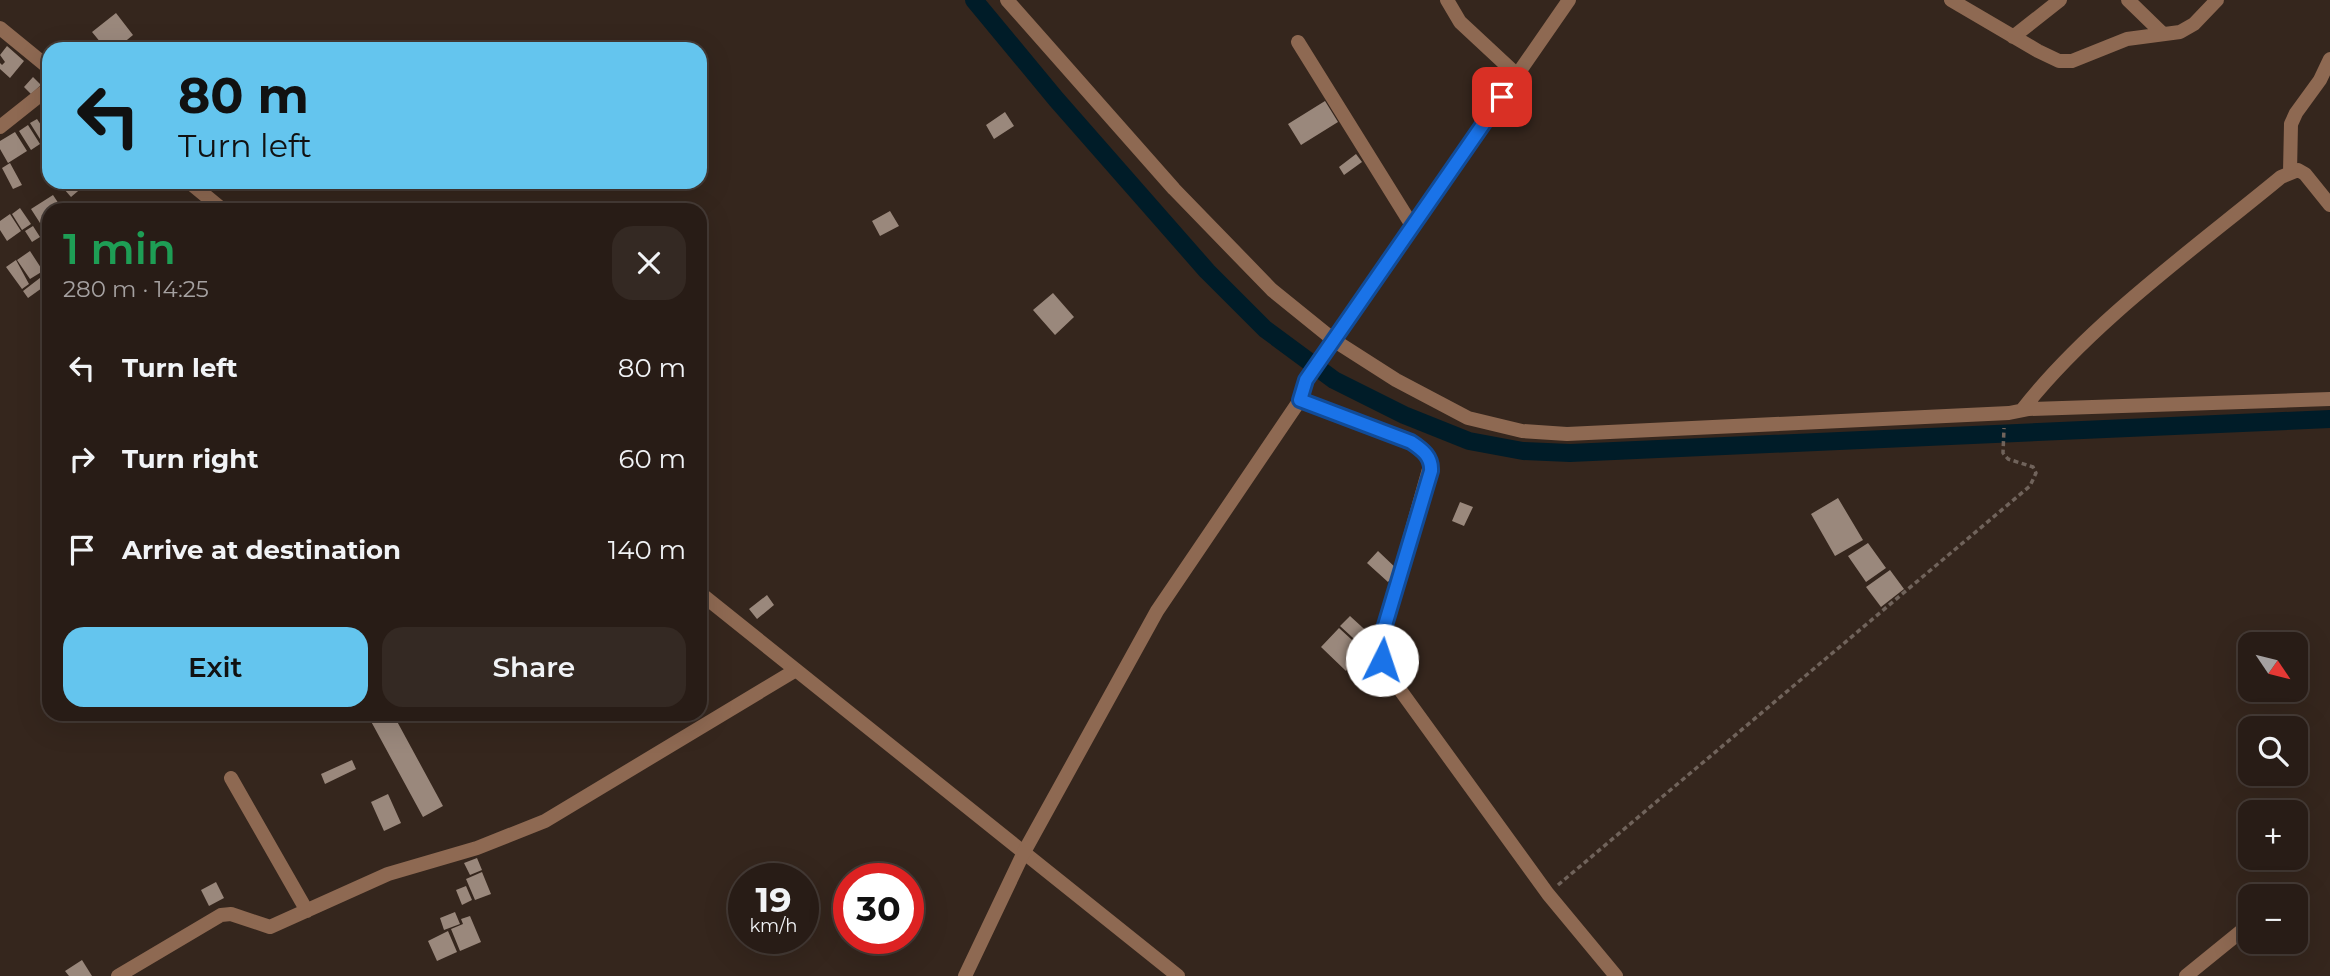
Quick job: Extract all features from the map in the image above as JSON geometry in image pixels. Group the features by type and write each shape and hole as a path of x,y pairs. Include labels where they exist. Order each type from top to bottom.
{"street":[{"path":"1007,0 1201,216 1272,290 1335,341 1396,380 1468,418 1522,431 1567,433 2009,413 2022,410 2330,399"},
{"path":"1447,0 1467,30 1517,75"},
{"path":"965,976 1024,852 1170,590 1300,400 1306,380 1569,0"},
{"path":"1951,0 2059,61 2072,61 2127,39 2180,32 2194,24 2217,0"},
{"path":"2013,37 2060,0"},
{"path":"2128,0 2162,34"},
{"path":"0,28 42,62"},
{"path":"1298,42 1413,227"},
{"path":"2290,172 2291,124 2320,80 2330,59"},
{"path":"0,127 42,94"},
{"path":"2022,410 2049,376 2074,352 2151,284 2290,172 2298,170 2305,174 2330,205"},
{"path":"198,189 214,203"},
{"path":"1300,400 1411,442 1423,450 1431,462 1431,471 1383,632 1382,660 1390,676 1548,894 1616,976"},
{"path":"707,599 1178,976"},
{"path":"118,976 221,915 231,914 270,927 388,874 477,848 545,821 796,670"},
{"path":"231,778 307,911"},
{"path":"2186,976 2238,934"}],"path":[{"path":"1548,894 2030,486 2036,473 2033,467 2008,459 2003,453 2004,424"}],"building":[{"path":"116,13 133,35 124,42 100,42 92,32"},
{"path":"7,46 24,61 10,78 0,69 0,63 2,65 5,62 0,55"},
{"path":"33,77 41,85 31,94 24,87"},
{"path":"1325,101 1338,122 1301,145 1288,124"},
{"path":"1005,112 1014,126 994,139 986,125"},
{"path":"37,119 42,126 42,138 40,139 30,123"},
{"path":"28,125 40,144 31,150 19,131"},
{"path":"15,132 27,151 8,163 0,149 0,141"},
{"path":"1356,154 1362,162 1344,175 1339,167"},
{"path":"10,163 22,185 13,189 2,168"},
{"path":"64,189 80,189 71,197"},
{"path":"53,195 58,203 42,203 42,226 31,209"},
{"path":"20,208 31,224 22,230 12,214"},
{"path":"890,211 899,226 880,236 872,221"},
{"path":"10,214 21,231 7,241 0,230 0,221"},
{"path":"33,226 40,237 32,242 25,231"},
{"path":"30,251 42,272 30,279 17,260"},
{"path":"16,260 29,284 22,289 6,267"},
{"path":"42,276 42,288 28,298 23,291"},
{"path":"1053,293 1074,317 1055,335 1033,310"},
{"path":"1838,498 1863,540 1835,556 1811,514"},
{"path":"1460,502 1473,507 1464,526 1452,521"},
{"path":"1868,543 1886,568 1866,582 1848,556"},
{"path":"1378,551 1398,570 1388,582 1367,563"},
{"path":"1890,570 1904,589 1881,607 1866,587"},
{"path":"767,595 774,605 757,619 749,609"},
{"path":"1350,616 1374,638 1364,648 1340,626"},
{"path":"1339,628 1364,651 1346,671 1321,647"},
{"path":"371,721 397,721 443,806 423,817"},
{"path":"352,760 356,769 325,784 321,774"},
{"path":"388,794 401,823 384,831 371,802"},
{"path":"477,858 482,870 470,875 464,863"},
{"path":"482,872 491,894 475,900 466,879"},
{"path":"216,882 224,898 209,906 201,890"},
{"path":"466,886 472,900 462,905 456,890"},
{"path":"455,912 460,924 444,930 440,918"},
{"path":"470,916 481,942 460,951 451,929 463,924 461,919"},
{"path":"448,931 457,952 437,961 428,941"},
{"path":"82,960 92,976 69,976 65,971"}],"waterway":[{"path":"974,0 1056,99 1207,271 1265,329 1334,380 1404,415 1469,441 1523,451 1570,453 2330,419"}],"route":[{"path":"1382,660 1383,632 1431,471 1431,462 1423,450 1411,442 1300,400 1306,380 1502,97"}]}
